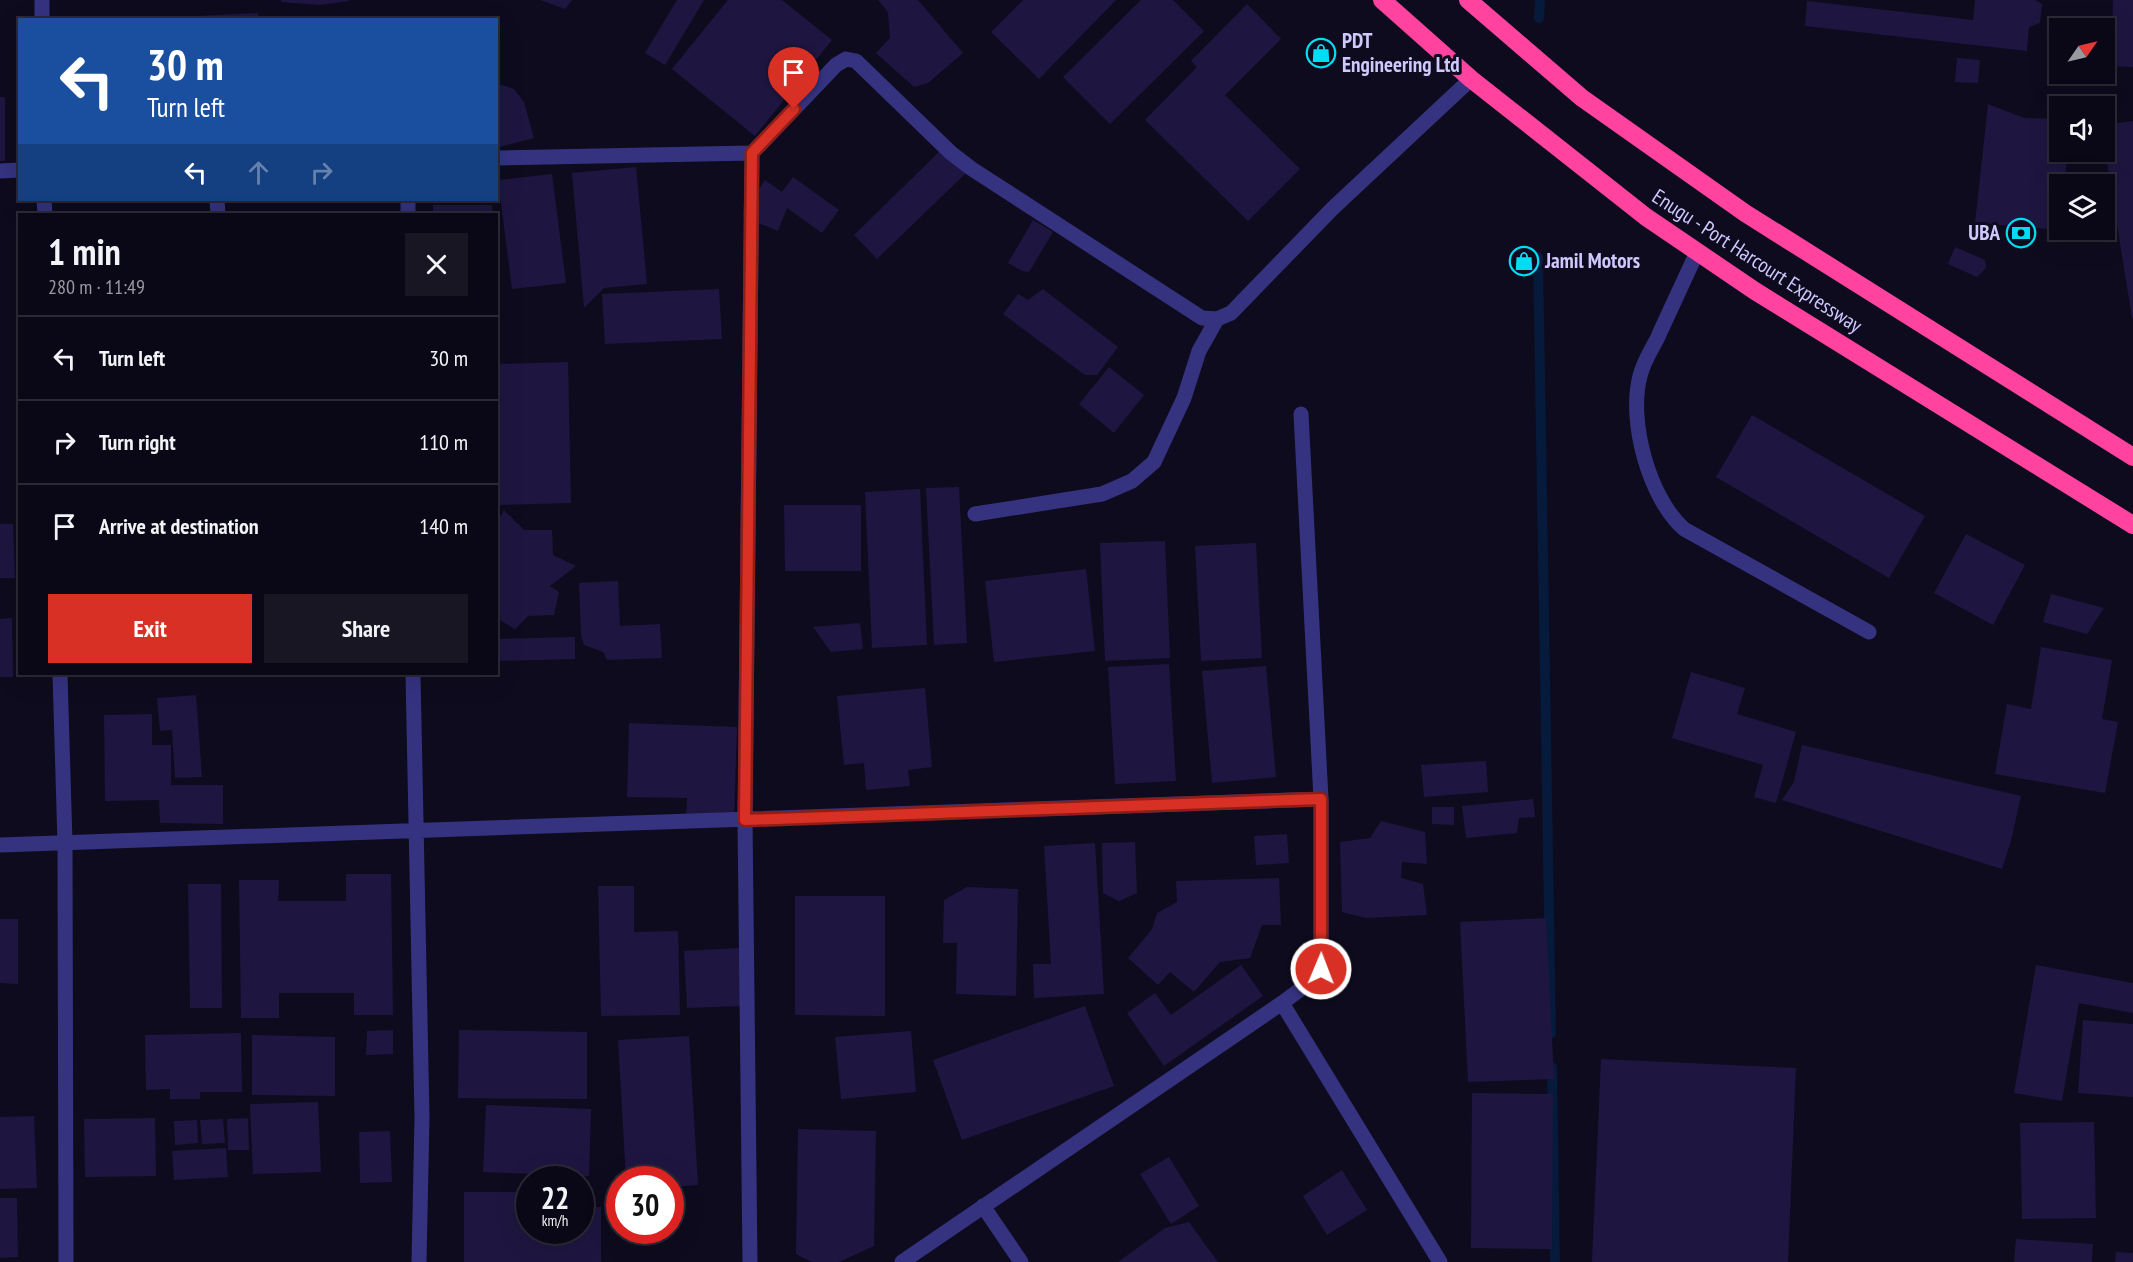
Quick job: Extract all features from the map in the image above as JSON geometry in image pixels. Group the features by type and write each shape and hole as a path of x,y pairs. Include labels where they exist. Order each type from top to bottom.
{"highway":[{"name":"Enugu - Port Harcourt Expressway","path":"1382,0 1471,79 1646,217 1775,303 2133,525"},
{"name":"Enugu - Port Harcourt Expressway","path":"1468,0 1582,99 1745,213 2133,457"}],"street":[{"path":"42,0 42,18"},
{"path":"750,1262 745,820 752,153 836,65 846,59 856,61 951,153 972,169 1202,318 1217,319 1231,313 1333,208 1471,79"},
{"path":"498,158 752,153"},
{"path":"0,171 18,170"},
{"path":"1697,252 1640,375 1638,422 1643,452 1654,483 1665,507 1684,529 1869,632"},
{"path":"975,513 1102,494 1132,480 1154,462 1184,398 1199,351 1217,319"},
{"path":"902,1262 1282,1003 1317,977 1321,969 1321,799 1301,414"},
{"path":"60,675 65,843 66,1262"},
{"path":"413,675 422,1118 418,1262"},
{"path":"0,845 1321,799"},
{"path":"1282,1003 1440,1262"},
{"path":"983,1206 1021,1262"}],"building":[{"path":"281,0 349,1 320,5 281,2"},
{"path":"540,0 572,0 565,9"},
{"path":"677,0 704,0 665,65 645,53"},
{"path":"728,0 782,0 832,40 755,136 672,69"},
{"path":"878,0 918,0 963,53 928,83 914,87 876,53 890,38 888,12"},
{"path":"1023,0 1116,0 1039,79 991,32"},
{"path":"1141,0 1173,0 1204,31 1110,124 1063,77"},
{"path":"1975,0 2035,0 2042,4 2040,23 2029,27 2027,51 1805,26 1807,1 1973,20"},
{"path":"2113,0 2133,0 2133,67 2115,66 2115,18 2112,18"},
{"path":"1247,4 1281,39 1225,95 1300,169 1248,221 1145,120 1197,67 1191,61"},
{"path":"258,13 259,18 177,18"},
{"path":"1957,58 1980,60 1978,83 1955,82"},
{"path":"498,84 514,89 524,102 534,138 498,147"},
{"path":"0,97 5,97 5,161 0,161"},
{"path":"1988,104 2024,118 2049,119 2049,162 2066,162 2066,174 2049,174 2049,229 1975,223"},
{"path":"2133,121 2133,318 2115,212 2115,174 2109,174 2107,162 2115,162 2115,123"},
{"path":"942,149 966,173 877,259 854,235"},
{"path":"636,167 647,284 604,288 584,308 572,173"},
{"path":"552,174 566,283 512,289 498,180"},
{"path":"793,177 839,210 822,233 787,208 778,231 743,217 744,191 757,192 765,180 782,192"},
{"path":"433,205 492,205 493,213 433,213"},
{"path":"1033,220 1053,232 1029,272 1022,271 1008,263"},
{"path":"1955,247 1985,260 1986,268 1977,277 1948,264"},
{"path":"719,289 722,339 605,344 602,294"},
{"path":"1043,289 1118,347 1097,375 1085,375 1003,314 1018,294 1028,300"},
{"path":"568,362 571,503 499,505 498,364"},
{"path":"1109,367 1144,395 1114,433 1079,404"},
{"path":"1752,415 1925,516 1889,578 1716,477"},
{"path":"959,487 967,643 934,645 926,488"},
{"path":"920,489 927,645 872,648 865,492"},
{"path":"784,505 861,505 861,571 785,571"},
{"path":"504,510 524,530 552,530 553,555 576,566 550,586 559,592 554,615 528,616 515,629 498,619 498,520"},
{"path":"0,524 13,524 15,578 0,578"},
{"path":"1966,534 2025,565 1993,625 1934,593"},
{"path":"1165,541 1170,658 1105,661 1100,543"},
{"path":"1256,543 1262,658 1201,661 1195,546"},
{"path":"1086,569 1095,651 994,662 985,581"},
{"path":"618,581 620,626 660,624 662,658 607,660 603,652 584,645 581,635 579,583"},
{"path":"2051,594 2104,608 2087,634 2043,622"},
{"path":"12,618 13,677 0,677 0,619"},
{"path":"860,623 863,649 831,652 813,627"},
{"path":"575,637 575,659 498,661 498,639"},
{"path":"2041,647 2112,660 2102,719 2118,722 2105,793 1995,774 2007,704 2031,709"},
{"path":"1169,664 1176,781 1115,784 1108,667"},
{"path":"1266,666 1276,777 1212,783 1202,671"},
{"path":"1691,672 1745,688 1737,714 1796,732 1776,803 1754,797 1763,765 1672,738"},
{"path":"925,688 932,767 908,770 910,786 866,790 864,763 844,765 837,696"},
{"path":"196,695 202,777 175,778 172,730 160,731 157,698"},
{"path":"152,714 152,745 171,745 171,785 223,785 223,824 160,823 159,800 105,801 104,715"},
{"path":"629,723 737,727 734,819 686,817 687,798 627,797"},
{"path":"1802,745 2021,796 2002,869 1782,800 1794,782"},
{"path":"1486,761 1488,792 1424,797 1421,765"},
{"path":"1533,799 1535,817 1519,818 1517,833 1466,838 1462,806"},
{"path":"1432,807 1454,807 1454,825 1432,824"},
{"path":"1381,821 1425,832 1427,864 1402,862 1401,878 1423,884 1427,915 1366,918 1342,912 1340,842 1370,838"},
{"path":"1287,834 1289,863 1256,865 1254,836"},
{"path":"1135,842 1137,893 1119,901 1103,893 1102,843"},
{"path":"1095,843 1104,994 1034,998 1033,964 1051,964 1044,846"},
{"path":"346,874 391,874 393,1015 354,1015 354,993 279,993 279,1018 241,1018 239,880 279,880 278,901 346,901"},
{"path":"1279,878 1281,925 1262,925 1250,958 1220,962 1194,992 1170,972 1158,985 1128,958 1152,929 1157,913 1177,902 1176,881"},
{"path":"188,884 221,884 222,1008 190,1008"},
{"path":"598,886 634,886 634,932 678,931 680,1015 601,1016"},
{"path":"967,887 1018,889 1016,996 956,994 957,943 943,943 944,900"},
{"path":"795,896 885,896 885,1016 795,1015"},
{"path":"1546,918 1554,1079 1468,1082 1460,922"},
{"path":"0,919 18,919 18,984 0,983"},
{"path":"739,948 742,1006 687,1008 684,951"},
{"path":"1241,965 1263,996 1164,1066 1127,1013 1155,993 1171,1015"},
{"path":"2036,965 2133,983 2133,1013 2079,1003 2062,1101 2014,1093"},
{"path":"1085,1006 1114,1086 962,1140 933,1060"},
{"path":"2083,1020 2133,1024 2133,1097 2078,1093"},
{"path":"393,1030 393,1054 366,1055 367,1031"},
{"path":"459,1030 587,1032 587,1099 458,1098"},
{"path":"911,1031 916,1092 841,1099 835,1037"},
{"path":"241,1033 242,1092 200,1092 200,1099 170,1099 170,1089 146,1090 145,1035"},
{"path":"252,1035 335,1037 335,1096 252,1095"},
{"path":"689,1036 698,1185 684,1186 684,1166 625,1166 618,1040"},
{"path":"1601,1059 1796,1068 1788,1262 1592,1262"},
{"path":"1472,1093 1553,1094 1552,1249 1471,1248"},
{"path":"318,1102 321,1172 253,1174 250,1104"},
{"path":"486,1105 591,1109 589,1166 516,1166 516,1173 483,1172"},
{"path":"34,1116 37,1188 0,1189 0,1117"},
{"path":"155,1118 156,1176 85,1177 84,1119"},
{"path":"248,1118 249,1150 228,1150 227,1119"},
{"path":"223,1119 225,1143 202,1144 200,1120"},
{"path":"197,1120 198,1143 175,1145 174,1121"},
{"path":"2094,1122 2096,1218 2022,1219 2020,1123"},
{"path":"798,1129 876,1131 874,1246 839,1262 812,1262 796,1254"},
{"path":"390,1131 392,1182 360,1183 359,1132"},
{"path":"226,1148 228,1177 174,1180 172,1151"},
{"path":"1169,1157 1199,1206 1171,1224 1140,1174"},
{"path":"1342,1170 1367,1210 1327,1235 1303,1196"},
{"path":"464,1192 516,1192 516,1244 594,1244 594,1207 601,1207 601,1262 464,1262"},
{"path":"0,1198 17,1198 18,1257 0,1258"},
{"path":"1189,1222 1218,1262 1118,1262 1165,1228"},
{"path":"2016,1239 2093,1244 2092,1262 2014,1262"},
{"path":"2116,1252 2133,1253 2133,1262 2115,1262"}],"waterway":[{"path":"1539,18 1540,0"},
{"path":"1538,257 1551,1033"},
{"path":"1552,1067 1555,1262"}],"place":[{"name":"PDT Engineering Ltd","path":"1321,53"},
{"name":"UBA","path":"2021,233"},
{"name":"Jamil Motors","path":"1524,261"}],"route":[{"path":"794,109 752,153 745,820 1321,799 1321,969"}]}
